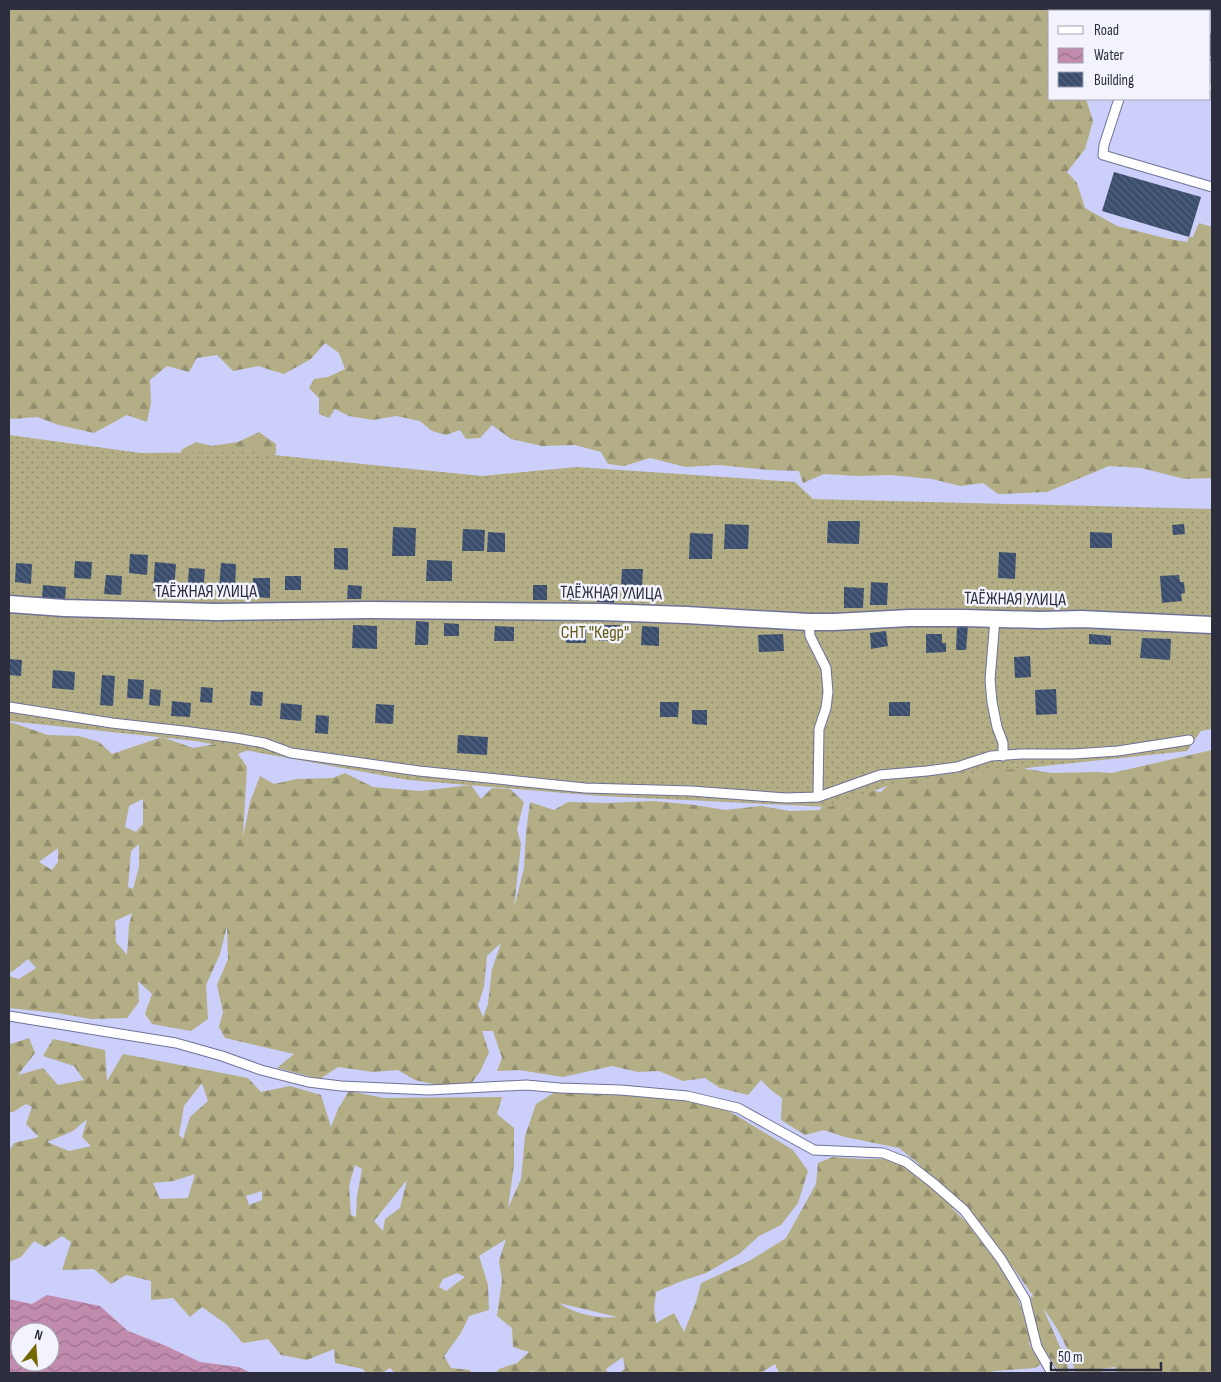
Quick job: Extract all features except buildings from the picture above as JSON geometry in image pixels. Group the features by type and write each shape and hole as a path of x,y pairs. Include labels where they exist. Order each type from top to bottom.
{"street":[{"name":"ТАЁЖНАЯ УЛИЦА","path":"9,604 64,608 216,612 387,610 638,613 809,622 909,618 1081,619 1212,625"}],"lane":[{"path":"1119,100 1104,145 1104,155 1212,187"},
{"path":"996,619 990,680 995,719 1003,743 1003,756"},
{"path":"809,622 810,636 826,668 828,692 826,708 819,729 818,797"},
{"path":"9,707 112,724 236,738 264,743 291,753 419,771 585,788 690,791 786,798 818,797 880,775 927,772 991,756 1118,752 1190,740"},
{"path":"9,1016 176,1043 222,1056 261,1070 308,1082 340,1086 429,1090 526,1085 687,1096 738,1108 814,1150 883,1153 906,1162 964,1210 1001,1259 1025,1299 1037,1348 1052,1373"}],"green space":[{"path":"9,9 1126,9 1048,10 1048,100 1086,100 1093,121 1085,149 1067,172 1077,183 1085,208 1117,226 1187,242 1189,237 1193,237 1199,223 1212,227 1212,478 1185,479 1141,468 1109,466 1047,492 998,494 983,483 961,486 932,479 891,475 824,474 803,483 799,471 719,465 686,467 650,458 624,466 608,464 601,452 575,445 542,446 511,439 492,425 480,438 466,439 460,430 446,435 432,431 420,421 396,416 373,420 349,416 335,409 329,418 319,414 319,398 309,388 314,379 328,377 345,369 339,353 325,343 311,359 284,374 258,366 233,371 217,355 197,358 189,372 167,366 150,380 151,403 147,422 127,415 94,433 59,425 37,417 9,418"},
{"path":"259,432 276,444 276,453 268,465 183,461 181,450 196,442 212,446 238,442"},
{"name":"СНТ \"Кедр\"","path":"9,435 141,453 243,452 482,476 577,467 795,482 813,499 1212,509 1212,729 1201,731 1187,751 901,781 829,807 601,796 408,780 196,741 9,721"},
{"path":"9,723 48,735 79,736 99,742 112,754 162,737 193,748 215,744 256,747 238,754 247,767 243,837 250,802 260,776 274,784 297,779 333,778 345,773 373,787 420,791 471,785 481,799 492,788 510,789 524,802 517,829 521,844 514,908 524,868 530,802 554,810 568,802 653,801 725,810 761,806 790,811 820,810 830,791 869,790 881,792 898,775 980,773 994,765 1015,759 1026,769 1052,773 1112,773 1212,750 1212,1373 1117,1373 1115,1367 1101,1369 1103,1373 1076,1373 1062,1339 1043,1308 1067,1363 1069,1373 1060,1373 1046,1352 1028,1342 1041,1364 1035,1368 988,1373 779,1373 775,1364 761,1373 619,1373 625,1369 623,1357 606,1369 608,1373 535,1373 531,1371 528,1373 496,1373 499,1369 517,1363 529,1352 513,1347 512,1328 497,1316 502,1280 499,1261 506,1239 479,1256 488,1285 489,1310 469,1316 461,1333 444,1356 451,1368 470,1370 471,1373 395,1373 390,1368 382,1373 366,1373 363,1369 335,1363 334,1349 307,1360 281,1355 268,1339 243,1343 226,1324 202,1307 190,1317 173,1298 151,1300 151,1281 126,1275 111,1284 94,1269 62,1270 71,1242 62,1236 45,1247 34,1241 21,1257 9,1262 9,1151 14,1143 39,1137 26,1124 32,1107 26,1104 13,1112 9,1112 9,1042 11,1044 29,1038 35,1053 18,1075 43,1068 58,1085 84,1080 74,1066 43,1056 53,1039 105,1050 107,1081 123,1054 248,1078 261,1092 290,1086 321,1095 331,1127 338,1109 349,1091 384,1098 502,1097 497,1114 514,1128 514,1164 508,1208 521,1179 525,1136 536,1104 557,1091 686,1099 729,1111 793,1150 808,1171 798,1203 781,1225 759,1236 739,1254 706,1273 656,1292 654,1308 656,1323 674,1313 684,1332 696,1302 701,1283 751,1260 786,1238 816,1184 818,1163 833,1157 893,1159 918,1173 919,1164 899,1148 845,1137 824,1130 805,1135 781,1120 782,1098 761,1080 748,1095 720,1088 705,1078 683,1081 659,1071 638,1072 612,1066 563,1077 519,1070 497,1071 502,1058 493,1031 482,1031 489,1052 481,1070 471,1084 441,1086 415,1080 398,1070 373,1072 338,1067 320,1079 277,1068 294,1054 225,1038 219,1027 223,1012 217,985 228,959 227,926 220,954 206,985 208,1019 191,1031 152,1024 145,1014 152,994 138,981 139,1002 127,1018 91,1019 9,1008 9,976 19,979 36,968 28,959 9,973","holes":["143,799 143,824 136,832 125,827 129,806","139,844 139,867 133,889 128,887 131,851","58,848 58,862 52,870 39,862","132,913 129,925 127,955 116,942 115,921","501,943 492,969 488,1004 483,1017 478,1005 484,987 487,956","202,1083 208,1101 190,1117 183,1139 179,1135 184,1106","87,1119 82,1137 91,1146 69,1151 47,1142 73,1131","355,1165 362,1169 357,1196 356,1217 351,1215 349,1186","195,1174 188,1198 160,1199 153,1183 173,1181","407,1180 400,1208 385,1219 383,1231 374,1221","262,1191 262,1200 249,1205 246,1196","952,1208 969,1210 1034,1297 1026,1296 1024,1316 1016,1292 996,1261 968,1224","457,1273 465,1277 446,1291 439,1287 443,1279","559,1303 617,1317 602,1317 579,1313"]}],"water":[{"path":"47,1295 100,1306 128,1331 200,1362 239,1367 251,1373 9,1373 9,1299 32,1304"}]}
